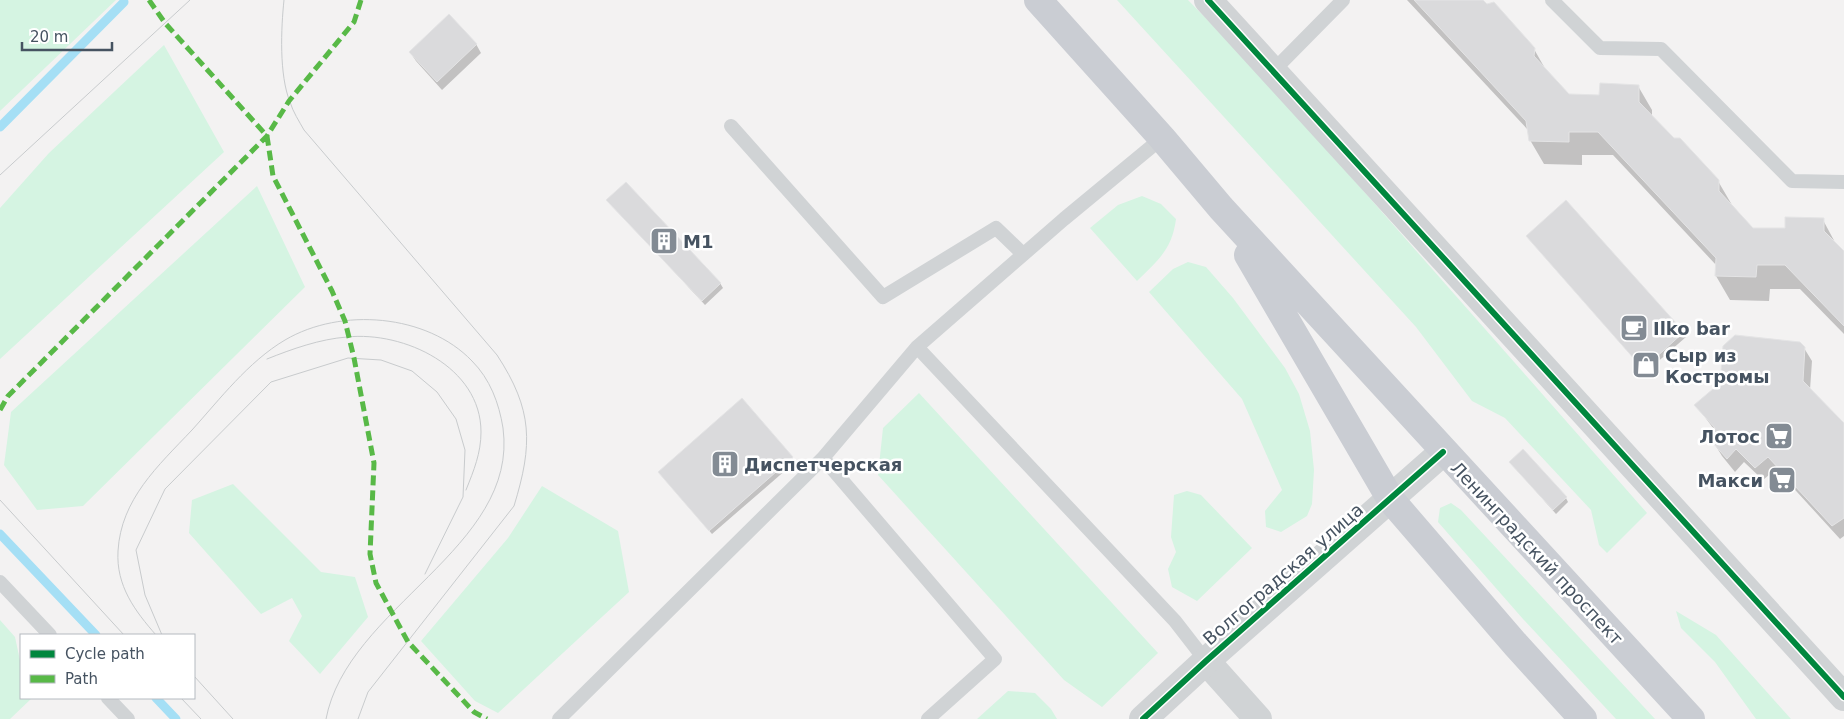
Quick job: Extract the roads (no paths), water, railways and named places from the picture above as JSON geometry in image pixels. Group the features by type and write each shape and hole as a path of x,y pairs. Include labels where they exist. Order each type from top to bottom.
{"main road":[{"name":"Ленинградский проспект","path":"1038,0 1162,138 1221,208 1443,452 1691,719"},
{"name":"Ленинградский проспект","path":"1221,208 1391,500 1516,645 1583,719"}],"street":[{"path":"1208,0 1274,70 1844,697"},
{"name":"Волгоградская улица","path":"1143,719 1443,452"},
{"path":"1206,661 1258,719"}],"lane":[{"path":"1274,70 1343,0"},
{"path":"1552,0 1600,48 1661,49 1792,181 1844,182"},
{"path":"731,126 883,297 996,228 1024,254"},
{"path":"559,719 822,458 917,347 1162,138"},
{"path":"917,347 1175,621 1206,661"},
{"path":"822,458 996,659 928,719"},
{"path":"0,582 49,634"},
{"path":"109,699 128,719"}],"waterway":[{"path":"0,127 124,2"},
{"path":"0,534 95,634"},
{"path":"157,699 176,719"}],"tram line":[{"path":"0,175 190,0"},
{"path":"284,0 282,65 286,91 298,120 304,130 497,355 518,393 526,428 524,464 514,506 368,692 358,719"},
{"path":"155,634 128,597 120,576 118,564 121,532 126,515 143,484 154,470 247,370 285,340 307,329 357,320 383,320 408,325 432,333 453,345 472,361 489,384 499,410 503,428 501,470 485,508 460,543 395,609 365,643 340,679 326,719"},
{"path":"267,359 316,342 347,337 392,340 414,347 435,358 454,372 468,389 478,409 481,432 480,447 466,490"},
{"path":"162,634 145,595 136,550 165,489 271,382 348,358 381,360 412,371 437,392 456,419 465,450 463,497 425,574"},
{"path":"0,500 123,634"},
{"path":"195,677 233,719"},
{"path":"182,699 201,719"}],"place":[{"name":"М1","path":"664,241"},
{"name":"Ilko bar","path":"1634,328"},
{"name":"Сыр из Костромы","path":"1646,365"},
{"name":"Лотос","path":"1779,436"},
{"name":"Диспетчерская","path":"725,464"},
{"name":"Макси","path":"1782,480"}]}
